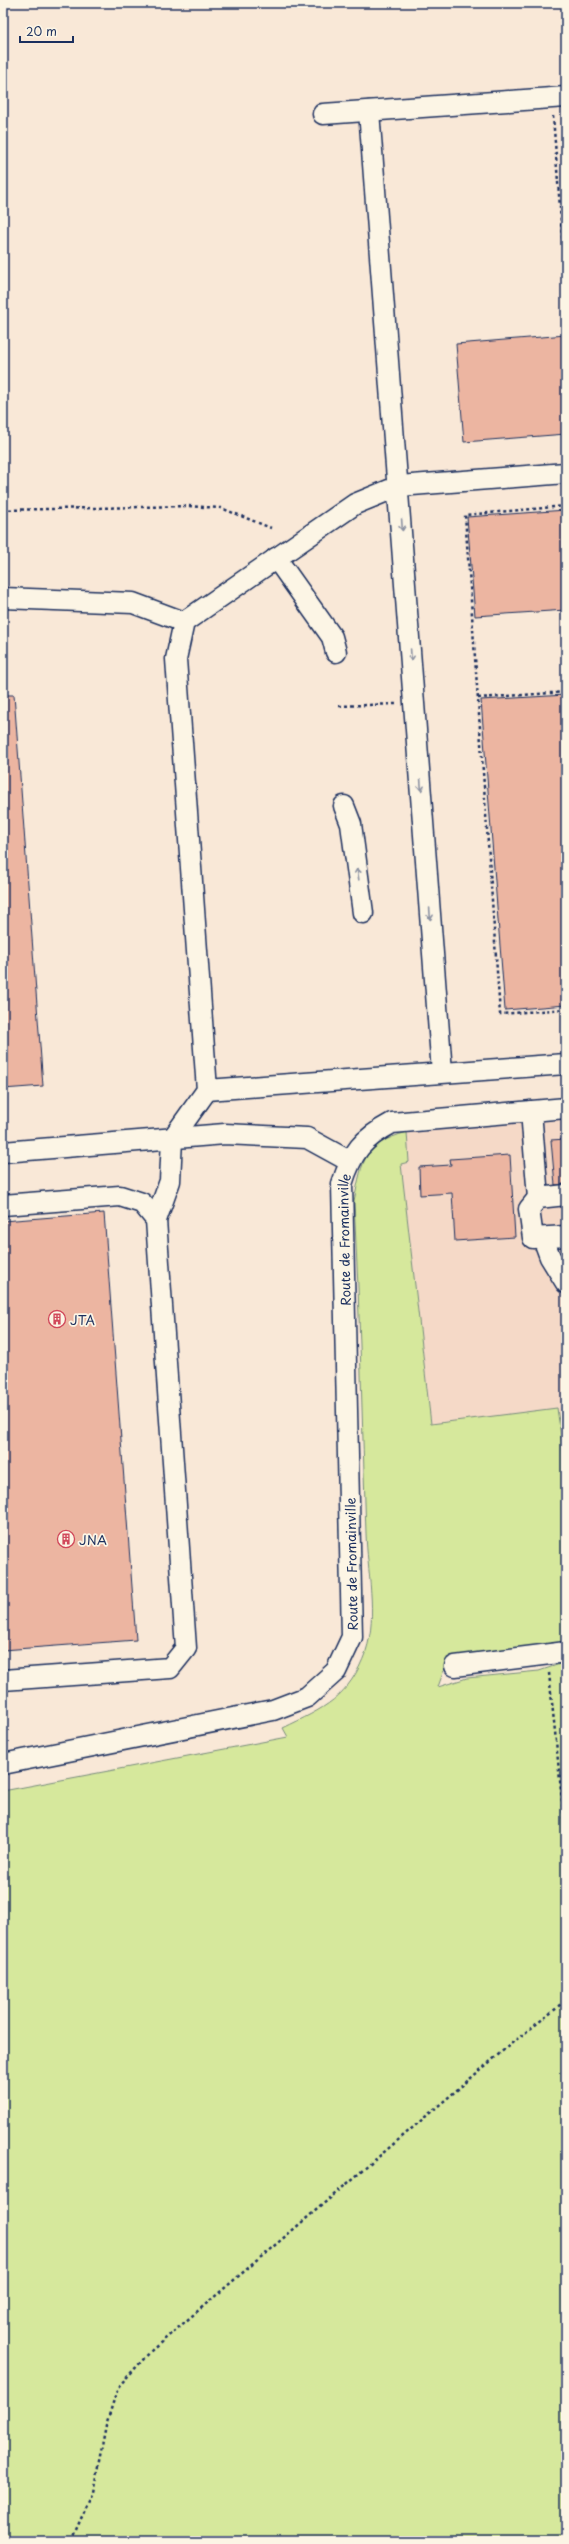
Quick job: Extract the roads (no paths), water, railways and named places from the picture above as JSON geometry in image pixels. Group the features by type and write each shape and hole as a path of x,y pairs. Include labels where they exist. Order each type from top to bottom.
{"street":[{"path":"323,114 559,97"},
{"path":"369,111 399,486 442,1072"},
{"path":"3,1680 170,1668 186,1648 156,1220 170,1181 172,1139 207,1090 176,659 184,622 354,504 399,486 566,473"},
{"path":"276,558 332,637 336,652"},
{"path":"3,598 133,603 184,622"},
{"path":"344,806 351,824 363,913"},
{"path":"207,1090 566,1064"},
{"path":"538,1198 531,1111 566,1108"},
{"name":"Route de Fromainville","path":"3,1764 273,1710 307,1697 336,1671 352,1637 342,1184 349,1161 370,1134 392,1123 531,1111"},
{"path":"3,1152 225,1134 307,1138 349,1161"},
{"path":"566,1195 538,1198 529,1208 532,1238 566,1236"},
{"path":"3,1205 120,1196 142,1203 156,1220"},
{"path":"543,1238 550,1257 566,1283"},
{"path":"455,1666 557,1653"}],"place":[{"name":"JTA","path":"57,1319"},
{"name":"JNA","path":"66,1539"}]}
